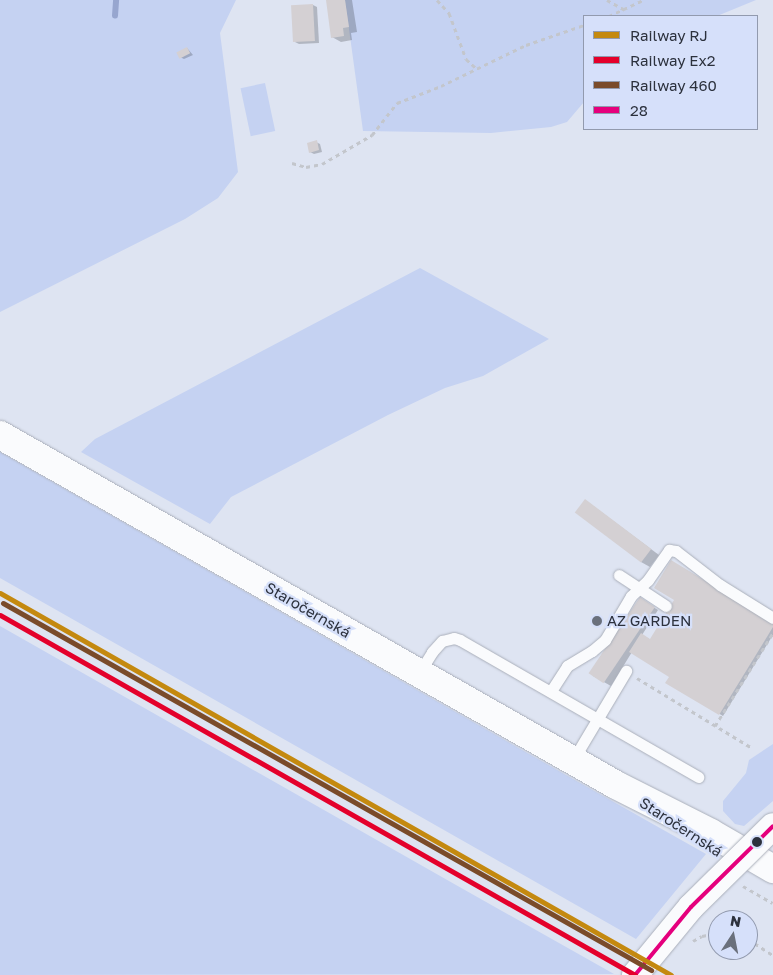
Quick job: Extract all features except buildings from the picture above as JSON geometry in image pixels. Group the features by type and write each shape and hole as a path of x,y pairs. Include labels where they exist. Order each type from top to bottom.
{"main road":[{"name":"Staročernská","path":"0,435 616,785 773,885"},
{"name":"Staročernská","path":"616,785 711,833 773,869"}],"street":[{"path":"635,975 691,907 773,826"}],"lane":[{"path":"551,691 567,666 592,651 605,640 631,596 648,580 667,551 671,550 720,585 773,618"},
{"path":"619,575 666,606"},
{"path":"419,673 442,641 454,638 468,643 698,777"},
{"path":"573,760 626,671"}],"path":[{"path":"437,0 449,13 466,59 477,69"},
{"path":"607,0 625,10"},
{"path":"612,15 644,0"},
{"path":"292,163 306,167 322,164 372,135 397,103 441,86 526,46 583,25"},
{"path":"716,726 773,634"},
{"path":"626,671 752,748"},
{"path":"686,947 702,936 708,935"},
{"path":"758,946 771,954"}],"shaded area":[{"path":"0,0 236,0 220,33 238,172 218,198 185,219 0,312"},
{"path":"345,0 756,0 719,15 583,15 583,103 567,122 551,127 491,133 363,131"},
{"path":"265,83 275,131 251,136 241,88"},
{"path":"420,268 549,339 483,376 445,388 388,415 231,497 210,524 81,452 95,439"},
{"path":"0,452 706,854 636,939 0,578"},
{"path":"0,626 456,885 614,974 0,975"},
{"path":"773,744 773,801 744,826 735,824 723,811 723,801 746,773 749,760"}],"waterway":[{"path":"115,16 116,0"}],"rail line":[{"name":"RJ","path":"0,593 671,975"},
{"name":"460","path":"3,603 651,970"},
{"name":"Ex2","path":"0,615 635,975"}],"transit line":[{"name":"28","path":"635,975 691,907 773,826"}],"place":[{"name":"AZ GARDEN","path":"597,621"}]}
